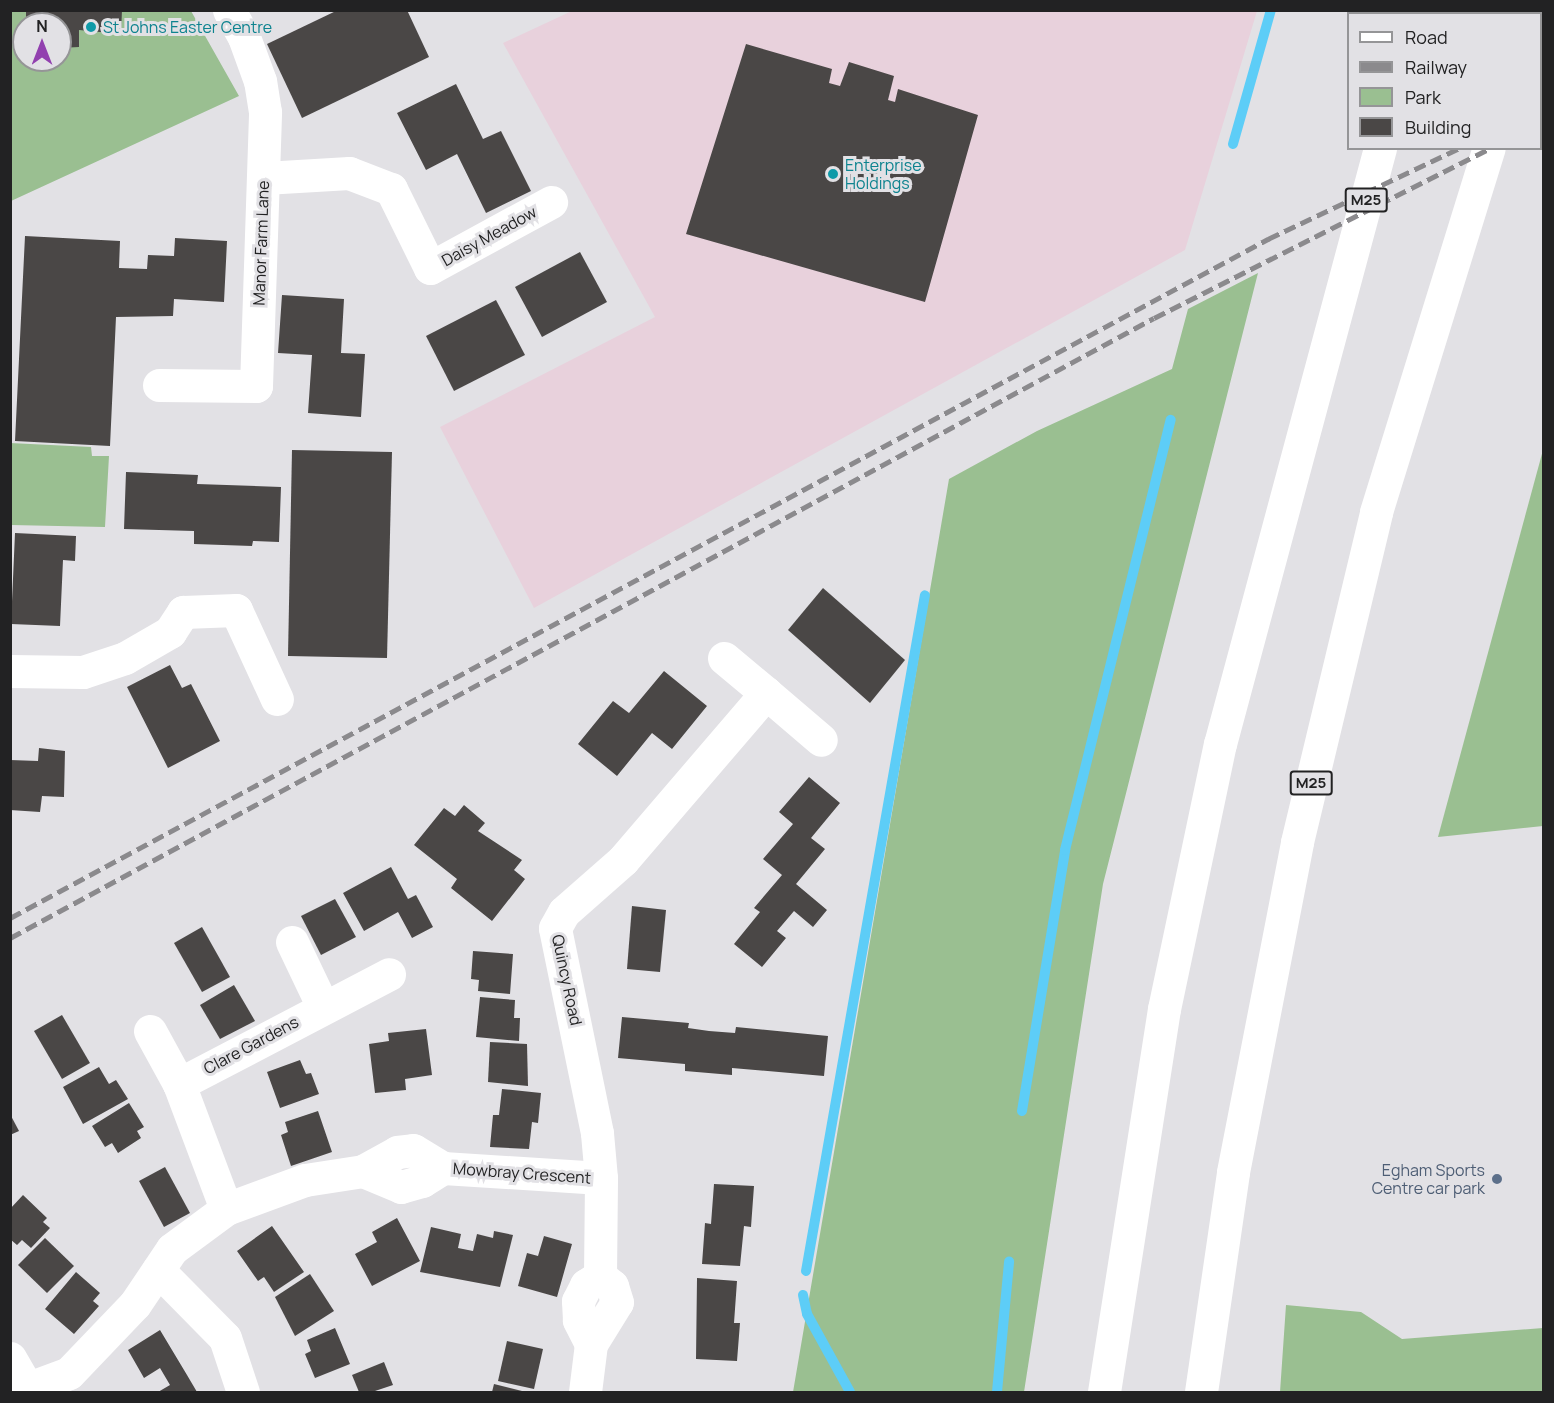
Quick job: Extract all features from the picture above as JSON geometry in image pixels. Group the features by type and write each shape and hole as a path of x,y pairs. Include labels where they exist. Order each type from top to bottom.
{"main road":[{"name":"Manor Farm Lane","path":"159,385 256,386 265,112 260,81 242,15"},
{"name":"M25","path":"1104,1392 1162,1020 1220,744 1380,150"},
{"name":"M25","path":"1201,1392 1233,1173 1297,842 1376,512 1488,150"},
{"name":"Daisy Meadow","path":"264,178 350,172 391,189 429,268 551,202"},
{"path":"10,671 83,672 125,658 170,632 183,612 236,610 277,699"},
{"path":"724,658 821,740"},
{"name":"Quincy Road","path":"585,1392 591,1344 579,1320 578,1301 586,1285 600,1276 601,1178 590,1083 555,928 564,912 624,860 766,693"},
{"path":"292,942 323,1007"},
{"name":"Clare Gardens","path":"179,1084 389,974"},
{"path":"150,1031 179,1084 226,1209"},
{"name":"Mowbray Crescent","path":"23,1390 69,1373 135,1304 172,1249 226,1209 305,1180 363,1171 400,1187 422,1181 443,1168 601,1178"},
{"path":"158,1270 225,1338 243,1392"},
{"path":"10,1358 23,1390"}],"shaded area":[{"path":"574,10 1257,11 1185,250 534,608 440,427 655,317 503,43"}],"green space":[{"path":"10,11 191,11 239,96 11,201"},
{"path":"1258,273 1103,884 1024,1392 793,1392 949,479 1037,431 1172,369 1188,309"},
{"path":"10,443 91,447 92,456 109,456 105,527 11,525"},
{"path":"1543,450 1543,826 1438,837"},
{"path":"1286,1305 1361,1312 1402,1339 1543,1328 1543,1392 1280,1392"}],"building":[{"name":"St Johns Easter Centre","path":"26,10 122,10 121,34 79,30 79,47 72,47 72,12 26,12"},
{"path":"338,10 407,10 429,57 302,118 267,44"},
{"name":"Enterprise Holdings","path":"746,44 832,69 829,83 840,86 849,62 894,76 888,100 895,102 898,89 978,115 925,302 686,234"},
{"path":"456,84 483,139 501,131 531,191 486,213 457,154 426,170 397,113"},
{"path":"25,236 120,241 119,268 147,269 148,255 174,256 175,238 227,241 224,302 174,299 173,316 116,317 110,446 15,441"},
{"path":"580,252 607,302 542,337 515,287"},
{"path":"282,295 344,299 341,353 365,354 361,417 308,413 312,355 278,353"},
{"path":"496,300 525,355 454,391 426,336"},
{"path":"292,450 392,452 387,658 288,656"},
{"path":"126,472 198,475 197,484 281,487 279,542 253,541 252,546 194,544 194,531 124,529"},
{"path":"15,533 76,536 75,561 63,560 60,626 11,624"},
{"path":"823,588 905,660 870,703 788,630"},
{"path":"170,665 182,688 191,684 220,741 168,768 127,687"},
{"path":"664,671 707,706 672,749 652,733 617,776 578,744 613,701 629,713"},
{"path":"39,748 65,751 64,797 42,796 40,812 10,810 10,760 38,761"},
{"path":"809,777 840,803 811,838 825,849 796,884 827,910 813,927 794,911 777,931 786,938 762,967 734,944 760,912 754,908 782,875 763,859 793,824 779,812"},
{"path":"464,805 485,823 478,831 522,860 514,870 525,879 492,921 451,888 457,879 414,845 444,808 455,816"},
{"path":"391,867 408,899 416,895 433,927 412,938 398,912 364,931 343,893"},
{"path":"335,899 356,937 321,955 301,916"},
{"path":"632,906 666,910 660,972 627,969"},
{"path":"202,927 230,977 202,992 174,943"},
{"path":"473,951 513,954 510,994 478,991 479,980 471,979"},
{"path":"234,985 255,1021 220,1039 200,1005"},
{"path":"480,997 515,1000 514,1018 520,1018 519,1041 476,1037"},
{"path":"62,1015 90,1063 62,1079 34,1031"},
{"path":"622,1017 689,1023 688,1028 709,1031 735,1033 736,1027 828,1036 824,1076 732,1068 732,1075 685,1071 685,1064 618,1058"},
{"path":"426,1029 432,1075 405,1079 406,1090 375,1093 369,1044 389,1041 388,1033"},
{"path":"490,1042 527,1044 528,1086 488,1082"},
{"path":"300,1060 306,1074 311,1073 319,1094 280,1108 267,1072"},
{"path":"99,1067 109,1084 116,1080 128,1099 83,1124 63,1087"},
{"path":"502,1089 541,1093 538,1123 532,1122 529,1149 490,1147 493,1115 499,1115"},
{"path":"129,1103 144,1127 137,1131 141,1138 118,1153 112,1143 105,1147 92,1126"},
{"path":"318,1111 332,1152 291,1166 281,1135 288,1132 285,1122"},
{"path":"10,1114 19,1131 10,1135"},
{"path":"165,1167 190,1213 164,1227 139,1181"},
{"path":"714,1184 754,1186 751,1227 744,1226 740,1266 702,1264 705,1223 711,1224"},
{"path":"23,1195 47,1218 43,1222 50,1228 31,1248 22,1240 17,1245 10,1239 10,1209"},
{"path":"397,1218 420,1261 372,1286 355,1254 377,1242 372,1232"},
{"path":"272,1226 304,1272 274,1292 264,1277 258,1281 237,1251"},
{"path":"431,1227 461,1234 458,1248 473,1251 477,1234 493,1238 494,1231 513,1235 500,1287 420,1272"},
{"path":"544,1236 572,1244 557,1297 518,1286 527,1253 538,1256"},
{"path":"45,1238 74,1266 47,1293 18,1265"},
{"path":"76,1272 100,1293 93,1301 99,1306 74,1334 45,1309"},
{"path":"310,1274 334,1311 295,1336 275,1297"},
{"path":"697,1278 737,1281 734,1323 740,1323 737,1361 696,1359"},
{"path":"335,1328 350,1364 315,1378 305,1354 311,1351 307,1340"},
{"path":"160,1330 197,1392 158,1392 170,1385 160,1368 144,1378 128,1350"},
{"path":"507,1341 543,1349 534,1389 498,1381"},
{"path":"384,1362 393,1385 372,1392 359,1392 352,1375"},
{"path":"494,1384 526,1392 492,1392"}],"waterway":[{"path":"1233,144 1271,10"},
{"path":"1022,1111 1065,850 1171,420"},
{"path":"806,1271 925,595"},
{"path":"997,1392 1009,1262"},
{"path":"803,1295 807,1314 850,1392"}],"railway":[{"path":"10,918 1268,239 1456,150"},
{"path":"10,938 1154,318 1487,150"}],"place":[{"name":"St Johns Easter Centre","path":"91,27"},
{"name":"Enterprise Holdings","path":"833,174"},
{"name":"Egham Sports Centre car park","path":"1497,1179"}]}
